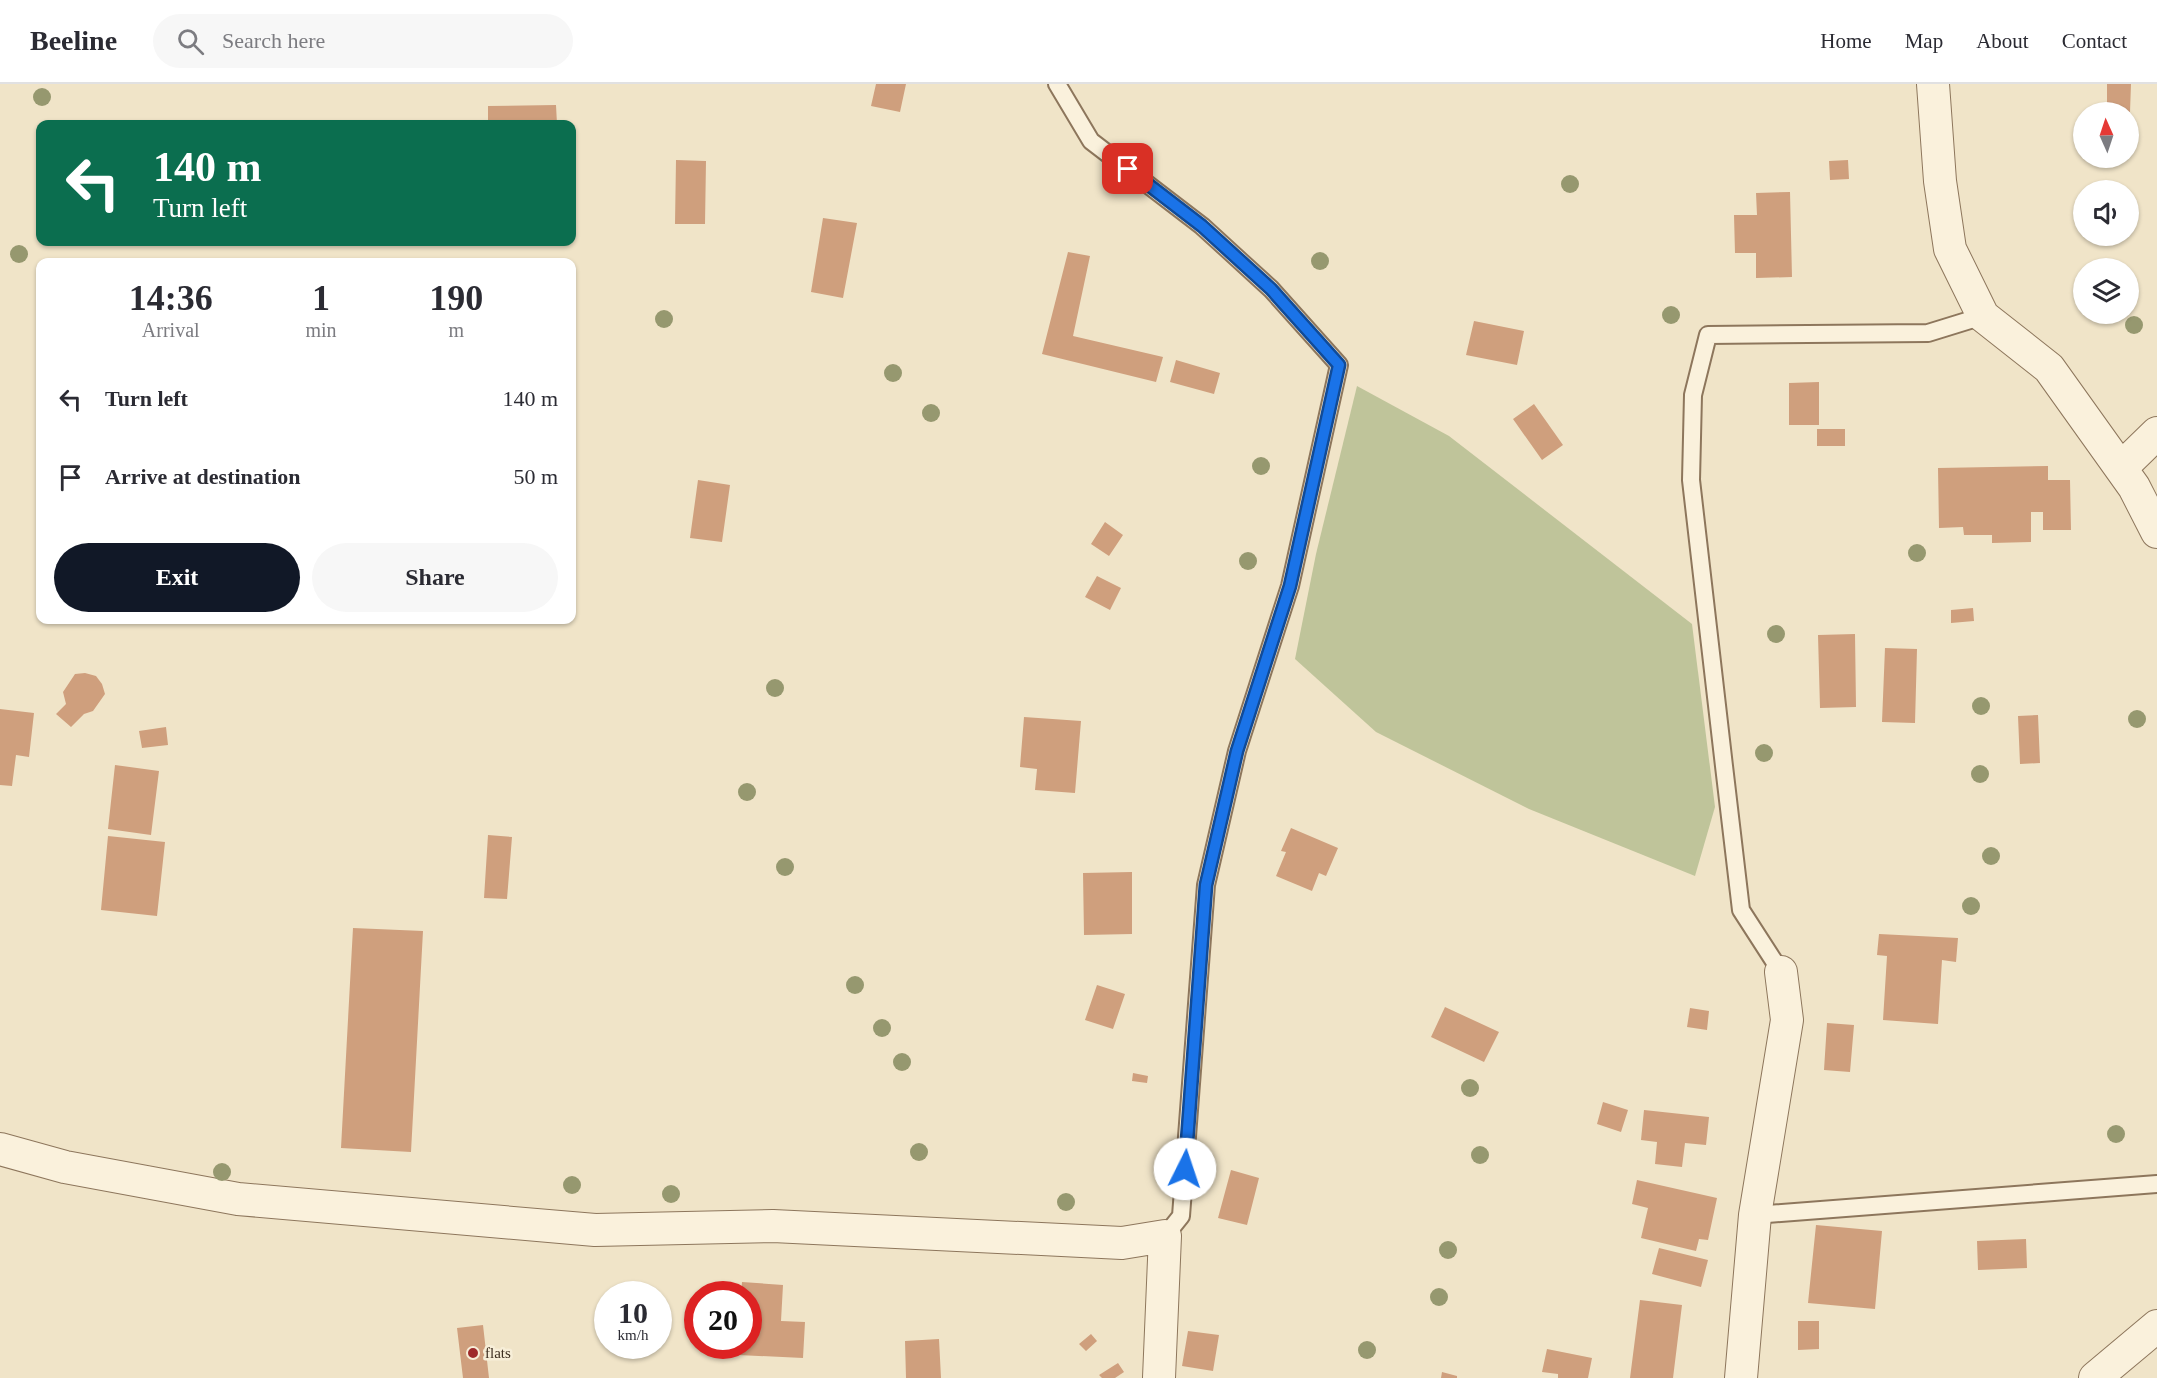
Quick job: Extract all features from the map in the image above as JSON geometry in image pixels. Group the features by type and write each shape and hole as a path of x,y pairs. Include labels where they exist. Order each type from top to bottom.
{"street":[{"path":"1933,84 1940,180 1950,249 1983,316 2049,368 2121,468 2157,532"},
{"path":"2121,468 2157,433"},
{"path":"1741,1378 1755,1215 1787,1020 1781,972"},
{"path":"0,1149 65,1167 238,1199 595,1230 773,1226 1122,1243 1164,1236 1159,1378"},
{"path":"2095,1378 2157,1326"}],"lane":[{"path":"1057,84 1090,141 1202,226 1271,289 1339,365 1290,586 1237,751 1206,885 1181,1216 1164,1236"},
{"path":"1781,972 1740,910 1691,480 1693,395 1708,335 1928,333 1983,316"},
{"path":"1755,1215 2157,1184"}],"green space":[{"path":"1357,386 1449,436 1692,624 1715,807 1695,876 1529,809 1376,732 1295,659 1316,554"}],"building":[{"path":"876,84 906,84 900,112 871,106"},
{"path":"2107,84 2131,84 2130,102 2107,102"},
{"path":"556,105 557,120 488,120 488,106"},
{"path":"676,160 706,161 705,224 675,224"},
{"path":"1848,160 1849,179 1830,180 1829,161"},
{"path":"1790,192 1792,277 1756,278 1756,253 1735,253 1734,215 1757,215 1756,193"},
{"path":"823,218 857,223 843,298 811,292"},
{"path":"1068,252 1090,256 1073,336 1163,357 1156,382 1042,354"},
{"path":"1474,321 1524,331 1517,365 1466,355"},
{"path":"1176,360 1220,373 1214,394 1170,382"},
{"path":"1819,382 1819,425 1789,425 1789,383"},
{"path":"1534,404 1563,445 1542,460 1513,419"},
{"path":"1817,429 1845,429 1845,446 1817,446"},
{"path":"2048,466 2048,480 2070,480 2071,530 2043,530 2043,512 2031,512 2031,542 1992,543 1992,535 1964,535 1963,527 1939,528 1938,468"},
{"path":"698,480 730,485 722,542 690,538"},
{"path":"1105,522 1123,535 1109,556 1091,544"},
{"path":"1097,576 1121,588 1110,610 1085,597"},
{"path":"1973,608 1974,621 1951,623 1951,610"},
{"path":"1855,634 1856,707 1820,708 1818,635"},
{"path":"1885,648 1917,649 1915,723 1882,722"},
{"path":"85,673 96,676 105,694 93,711 84,714 71,727 56,714 66,704 63,692 75,674"},
{"path":"0,709 34,713 29,757 16,755 12,786 0,785"},
{"path":"2038,715 2040,763 2020,764 2018,716"},
{"path":"1024,717 1081,721 1075,793 1035,790 1037,769 1020,767"},
{"path":"166,727 168,745 142,748 139,731"},
{"path":"115,765 159,771 151,835 108,829"},
{"path":"1291,828 1338,848 1326,876 1319,873 1312,891 1276,876 1286,852 1281,851"},
{"path":"488,835 512,837 507,899 484,898"},
{"path":"108,836 165,842 157,916 101,910"},
{"path":"1132,872 1132,934 1084,935 1083,873"},
{"path":"353,928 423,931 411,1152 341,1148"},
{"path":"1879,934 1958,938 1956,962 1942,960 1938,1024 1883,1020 1887,956 1877,955"},
{"path":"1097,985 1125,994 1113,1029 1085,1020"},
{"path":"1445,1007 1499,1032 1484,1062 1431,1037"},
{"path":"1690,1008 1709,1011 1707,1030 1687,1027"},
{"path":"1827,1023 1854,1025 1850,1072 1824,1070"},
{"path":"1133,1073 1148,1076 1147,1083 1132,1081"},
{"path":"1603,1102 1628,1110 1621,1132 1597,1124"},
{"path":"1644,1110 1709,1117 1706,1145 1685,1143 1682,1167 1655,1164 1657,1142 1641,1140"},
{"path":"1231,1170 1259,1178 1247,1225 1218,1218"},
{"path":"1637,1180 1717,1198 1708,1240 1699,1239 1696,1251 1641,1238 1648,1208 1632,1204"},
{"path":"1816,1225 1882,1231 1875,1309 1808,1303"},
{"path":"2026,1239 2027,1268 1978,1270 1977,1241"},
{"path":"1659,1248 1708,1260 1701,1287 1652,1274"},
{"path":"762,1283 783,1285 781,1321 805,1322 803,1358 762,1356"},
{"path":"1640,1300 1682,1305 1673,1378 1630,1378"},
{"path":"1798,1321 1819,1321 1819,1349 1798,1350"},
{"name":"flats","path":"483,1325 489,1378 463,1378 457,1328"},
{"path":"1188,1331 1219,1335 1213,1371 1182,1366"},
{"path":"1091,1334 1097,1341 1086,1351 1079,1344"},
{"path":"939,1339 941,1378 906,1378 905,1341"},
{"path":"1547,1349 1592,1358 1588,1378 1558,1378 1558,1374 1542,1372"},
{"path":"1118,1363 1124,1372 1115,1378 1102,1378 1099,1375"},
{"path":"1442,1372 1457,1376 1457,1378 1441,1378"}],"place":[{"name":"flats","path":"473,1353"}],"route":[{"path":"1128,169 1202,226 1271,289 1339,365 1290,586 1237,751 1206,885 1185,1169"}]}
